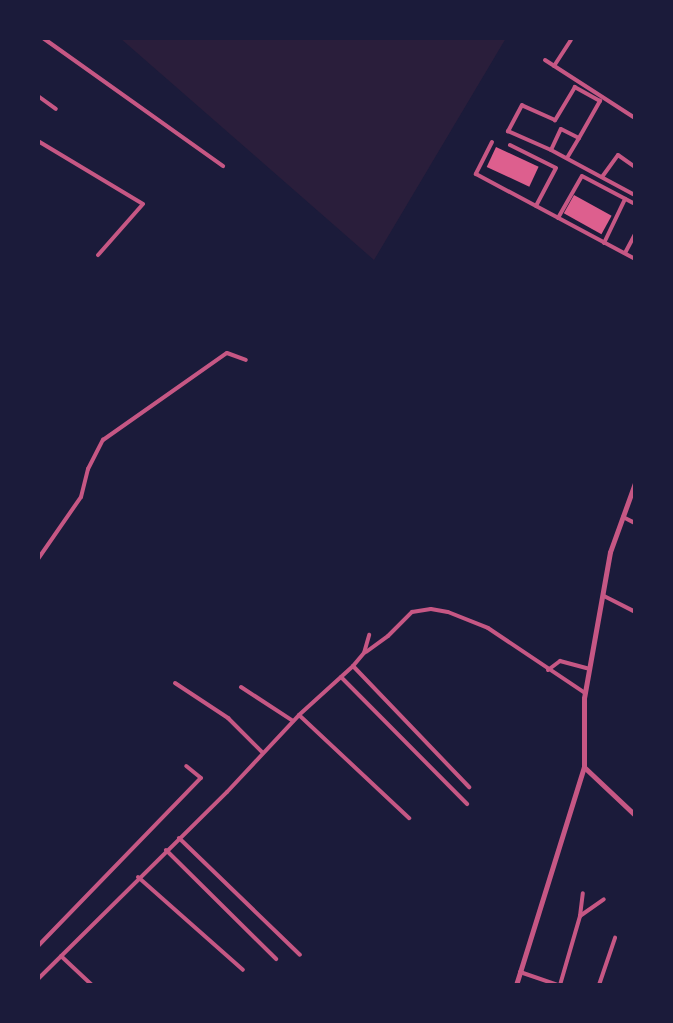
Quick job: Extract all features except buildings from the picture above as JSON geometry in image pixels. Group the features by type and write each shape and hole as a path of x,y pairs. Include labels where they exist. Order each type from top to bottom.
{"street":[{"path":"43,38 223,166"},
{"path":"554,66 571,40"},
{"path":"545,60 635,118"},
{"path":"567,158 600,101 575,87 555,120 522,105 508,131 567,158 635,195"},
{"path":"38,96 56,109"},
{"path":"551,150 561,129 579,138"},
{"path":"38,141 143,204 98,255"},
{"path":"492,142 476,174 635,259"},
{"path":"510,145 556,168 536,206"},
{"path":"602,177 618,155 635,167"},
{"path":"558,218 582,176 635,204"},
{"path":"604,243 625,199"},
{"path":"624,253 635,234"},
{"path":"38,559 81,497 88,469 103,440 218,357 227,353 246,360"},
{"path":"516,985 584,767 585,693 610,552 635,483"},
{"path":"621,516 635,523"},
{"path":"604,596 635,612"},
{"path":"38,979 299,715 412,612 431,609 488,628 585,693"},
{"path":"364,653 369,635"},
{"path":"548,670 560,661 589,669"},
{"path":"353,666 469,787"},
{"path":"341,677 467,804"},
{"path":"175,683 228,718 263,753"},
{"path":"241,687 293,721"},
{"path":"299,715 409,818"},
{"path":"38,946 201,778 186,766"},
{"path":"584,767 635,815"},
{"path":"179,838 300,955"},
{"path":"166,850 276,959"},
{"path":"138,877 243,970"},
{"path":"520,972 559,985 580,916 583,893"},
{"path":"580,916 604,899"},
{"path":"599,985 615,938"},
{"path":"61,956 92,985"}],"shaded area":[{"path":"120,38 506,38 374,260"}]}
